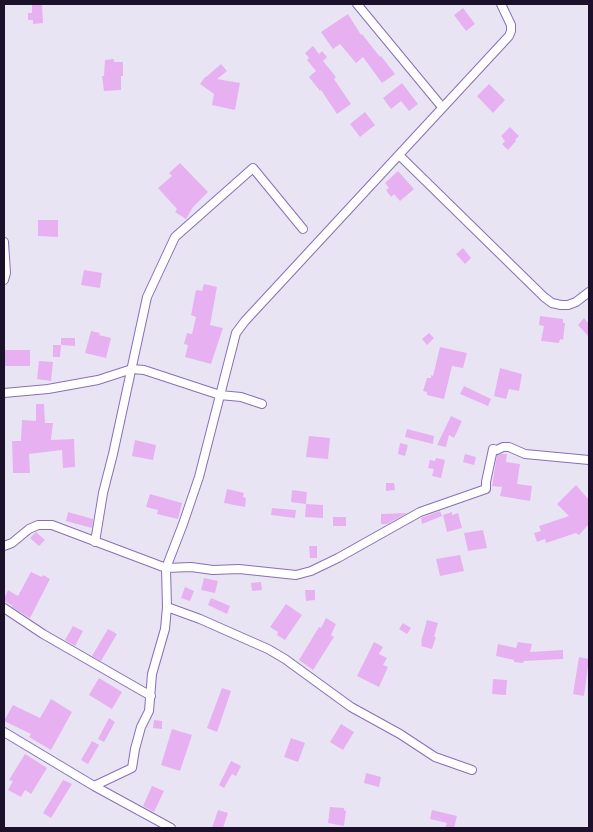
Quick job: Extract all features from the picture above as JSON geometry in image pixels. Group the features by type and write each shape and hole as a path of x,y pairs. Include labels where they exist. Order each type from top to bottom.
{"street":[{"path":"356,4 442,107"},
{"path":"94,786 132,768 141,727 149,711 152,674 165,628 166,568 199,477 236,333 240,326 509,36 511,25 501,4"},
{"path":"399,155 552,303 560,305 576,302 589,292"},
{"path":"95,542 103,493 147,297 174,237 253,168 303,229"},
{"path":"4,242 6,273 4,280"},
{"path":"4,393 48,389 98,380 132,369 144,370 220,395 241,397 262,404"},
{"path":"4,546 12,544 29,528 38,525 52,525 166,568 239,569 296,575 311,571 338,558 420,512 486,490 493,449 497,450 504,447 525,454 589,460"},
{"path":"166,607 200,619 268,649 285,659 351,707 400,734 435,757 472,770"},
{"path":"4,608 43,634 151,696"},
{"path":"4,732 94,786 171,828"}],"building":[{"path":"42,4 43,23 33,24 33,20 28,20 28,13 32,13 32,5"},
{"path":"463,8 475,24 466,31 454,15"},
{"path":"348,14 361,35 395,74 382,83 363,57 356,63 340,44 333,49 321,32"},
{"path":"313,46 319,54 322,51 327,57 323,61 336,77 334,79 351,104 337,114 321,90 309,77 316,71 307,60 309,58 305,53"},
{"path":"114,59 114,62 123,62 121,90 104,91 102,76 104,76 105,60"},
{"path":"221,64 227,71 217,79 240,83 235,110 212,105 214,94 200,84 205,77"},
{"path":"402,83 418,104 409,111 401,101 391,109 383,98"},
{"path":"489,84 505,100 493,113 477,96"},
{"path":"365,112 375,125 360,137 350,124"},
{"path":"510,127 519,136 508,150 502,144 505,141 501,136"},
{"path":"180,163 208,192 193,207 186,219 175,212 177,209 158,188 172,176 169,173"},
{"path":"398,171 414,189 400,201 394,194 391,197 386,190 389,188 385,183"},
{"path":"38,220 58,220 58,237 38,236"},
{"path":"463,248 471,258 465,264 456,254"},
{"path":"84,270 102,273 100,288 81,285"},
{"path":"204,284 217,287 210,325 223,328 211,364 185,357 188,345 184,344 187,333 192,334 196,317 191,315 196,290 202,291"},
{"path":"540,316 563,319 563,323 565,323 563,340 560,339 559,343 541,341 544,326 539,325"},
{"path":"584,318 589,324 589,337 578,325"},
{"path":"91,331 111,338 106,358 85,353"},
{"path":"429,333 434,338 427,345 422,339"},
{"path":"61,338 75,338 75,346 61,345"},
{"path":"53,345 61,345 60,357 53,357"},
{"path":"440,347 467,353 463,368 452,366 444,399 427,395 427,392 423,391 427,378 431,378 431,375 433,376"},
{"path":"4,350 30,350 30,366 4,366"},
{"path":"39,361 53,362 51,381 37,379"},
{"path":"500,368 522,374 519,391 509,389 506,399 494,396"},
{"path":"464,386 491,399 488,406 460,394"},
{"path":"36,404 44,404 45,423 53,423 51,440 74,439 75,467 63,468 62,450 29,454 30,473 13,473 12,441 21,441 22,420 36,421"},
{"path":"451,416 462,421 454,438 449,435 446,447 437,445"},
{"path":"407,429 434,436 433,444 405,437"},
{"path":"309,436 330,438 328,459 306,457"},
{"path":"135,440 156,445 153,460 132,456"},
{"path":"400,443 408,445 405,456 398,454"},
{"path":"465,454 476,457 474,465 463,462"},
{"path":"507,454 506,462 520,464 517,484 532,486 530,501 500,496 502,487 492,486 497,455"},
{"path":"436,458 445,460 441,478 432,476 434,469 428,468 430,460 435,461"},
{"path":"386,483 394,483 395,490 386,491"},
{"path":"576,485 589,500 589,524 579,535 576,533 546,543 545,539 537,542 534,533 541,531 539,526 569,516 557,504"},
{"path":"227,489 244,493 243,497 246,498 245,507 224,503"},
{"path":"292,490 307,492 306,504 291,502"},
{"path":"150,494 182,503 178,519 157,514 158,510 146,507"},
{"path":"306,504 323,505 323,518 305,517"},
{"path":"272,508 296,510 295,518 271,515"},
{"path":"440,511 442,516 422,524 421,518"},
{"path":"68,512 93,519 92,528 66,521"},
{"path":"452,512 452,515 458,513 462,528 447,532 443,515"},
{"path":"407,513 387,524 381,524 381,514"},
{"path":"333,517 346,517 346,526 333,526"},
{"path":"483,530 487,548 468,551 464,533"},
{"path":"36,532 45,540 39,546 30,538"},
{"path":"309,546 317,546 317,558 310,558"},
{"path":"460,555 464,571 440,576 436,559"},
{"path":"31,572 50,579 30,618 12,607 4,599 8,590 18,596"},
{"path":"204,578 218,581 215,593 201,590"},
{"path":"261,582 262,590 252,591 251,583"},
{"path":"185,587 194,591 190,601 181,598"},
{"path":"305,590 315,590 315,600 306,601"},
{"path":"211,598 230,606 227,614 208,605"},
{"path":"286,604 302,615 285,640 270,627"},
{"path":"326,618 336,624 331,635 334,637 313,670 299,660"},
{"path":"427,620 438,623 432,649 421,646"},
{"path":"403,623 411,628 407,634 399,629"},
{"path":"73,626 83,631 75,646 65,640"},
{"path":"108,629 117,634 101,661 92,656"},
{"path":"374,642 383,647 379,654 387,658 383,665 388,667 379,687 357,676"},
{"path":"518,642 532,644 530,652 563,650 563,659 524,661 523,663 496,656 498,644 516,648"},
{"path":"579,657 589,659 584,696 573,694"},
{"path":"99,678 122,692 112,709 89,695"},
{"path":"493,679 507,680 506,695 492,694"},
{"path":"222,688 231,691 217,732 207,728"},
{"path":"51,699 72,712 51,750 29,737 31,734 4,721 13,705 40,718"},
{"path":"109,718 115,722 104,742 98,739"},
{"path":"154,720 162,721 162,729 153,728"},
{"path":"341,724 354,732 343,750 330,742"},
{"path":"172,729 192,735 180,771 161,765"},
{"path":"291,738 305,743 298,762 284,757"},
{"path":"92,741 99,745 88,764 81,760"},
{"path":"25,754 47,768 31,794 25,790 21,797 8,790 13,781 9,780"},
{"path":"231,761 241,766 236,776 232,774 224,788 219,785"},
{"path":"366,773 381,777 379,787 364,783"},
{"path":"63,780 72,784 51,818 43,813"},
{"path":"152,786 164,791 154,812 143,806"},
{"path":"330,807 344,808 346,811 344,826 328,823"},
{"path":"218,810 228,813 223,828 212,828"},
{"path":"432,810 457,816 454,828 445,828 447,823 430,819"}]}
